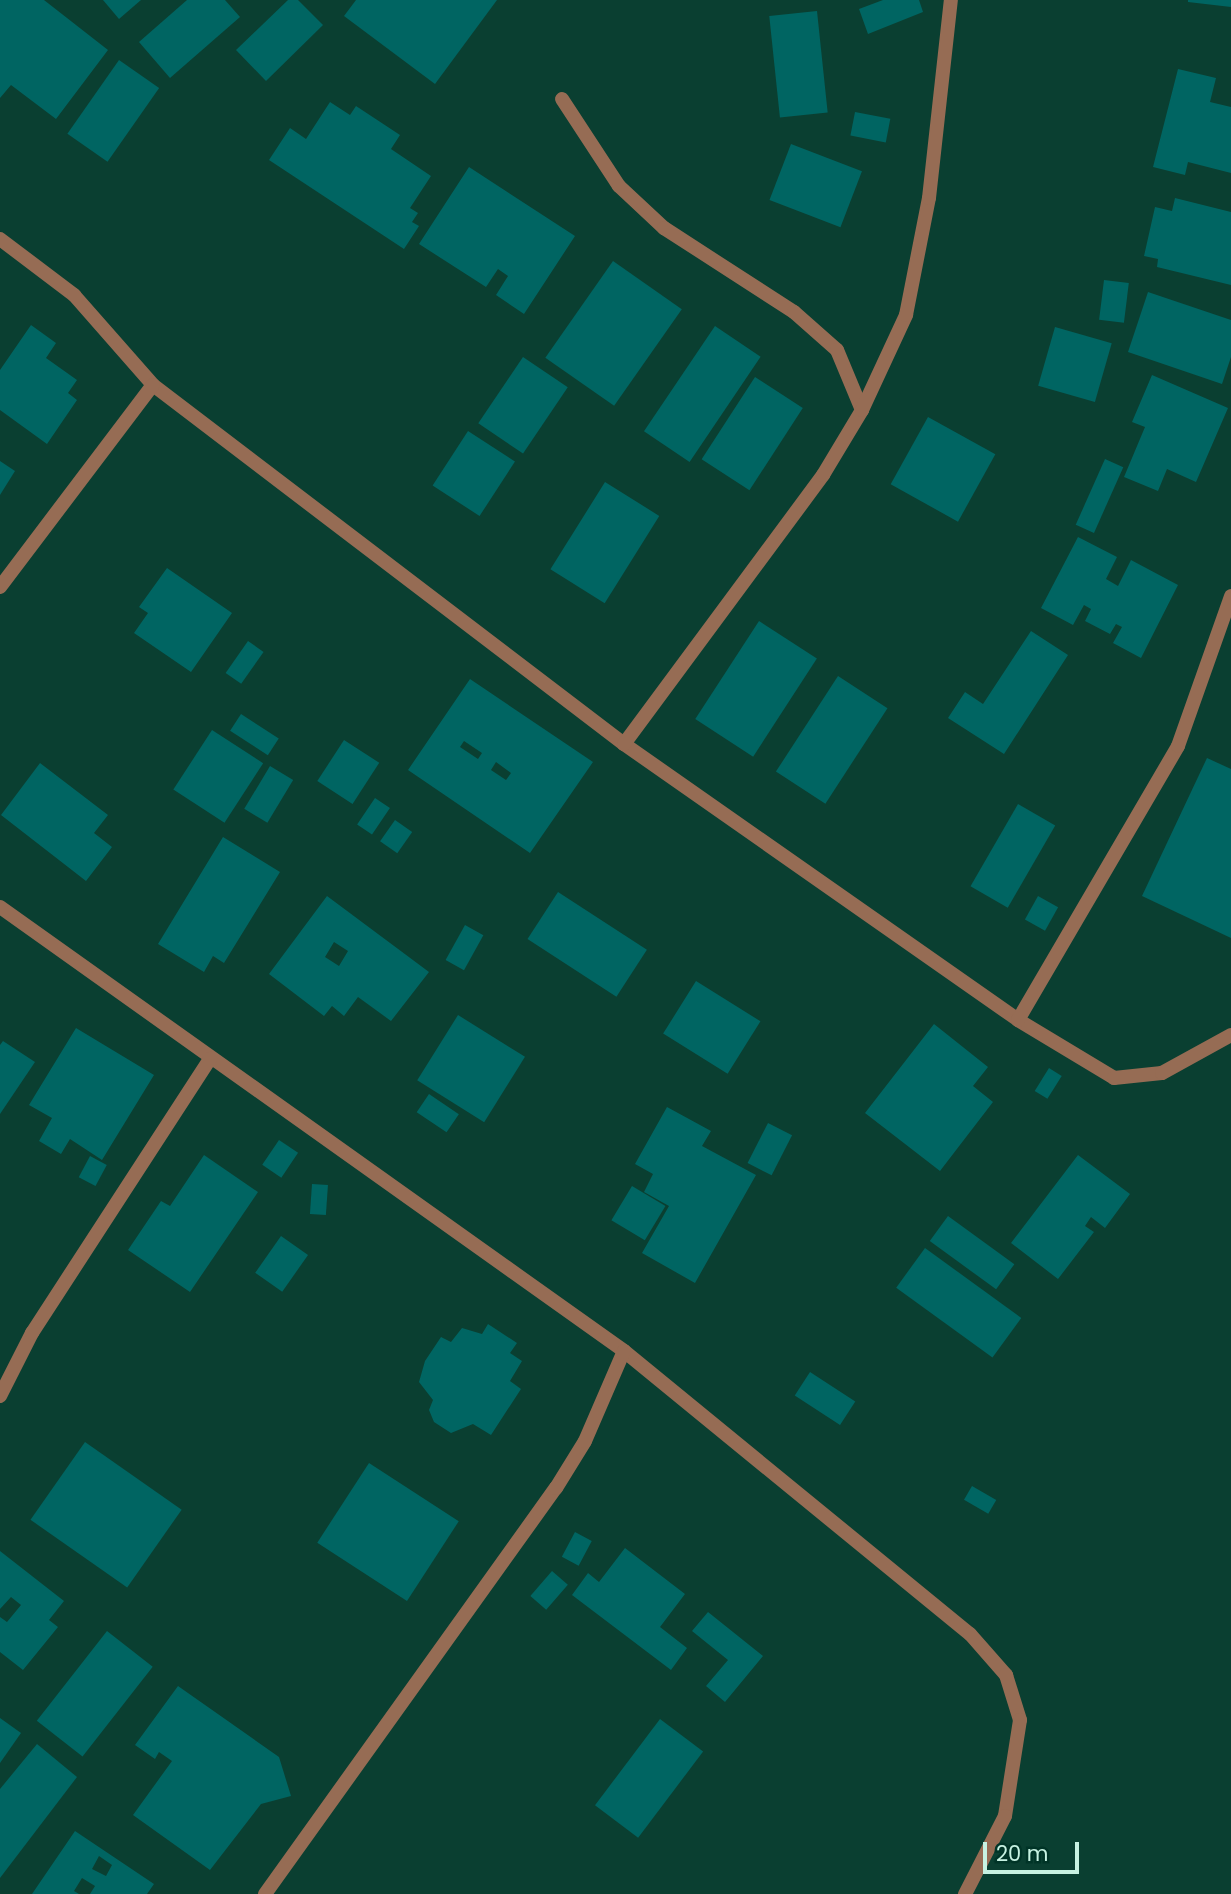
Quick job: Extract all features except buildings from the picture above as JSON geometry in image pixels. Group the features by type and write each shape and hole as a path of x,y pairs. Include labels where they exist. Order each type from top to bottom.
{"street":[{"path":"624,744 765,559 862,410 906,315 929,198 951,0"},
{"path":"562,99 619,186 664,228 794,312 837,350 862,410"},
{"path":"0,239 74,295 153,385 624,744 1018,1020 1114,1078 1162,1073 1231,1035"},
{"path":"0,587 153,385"},
{"path":"1018,1020 1178,746 1231,596"},
{"path":"0,907 624,1352 970,1633 1006,1675 1020,1720 1005,1816 965,1894"},
{"path":"0,1396 32,1333 210,1059"},
{"path":"265,1894 556,1488 584,1441 624,1352"}]}
